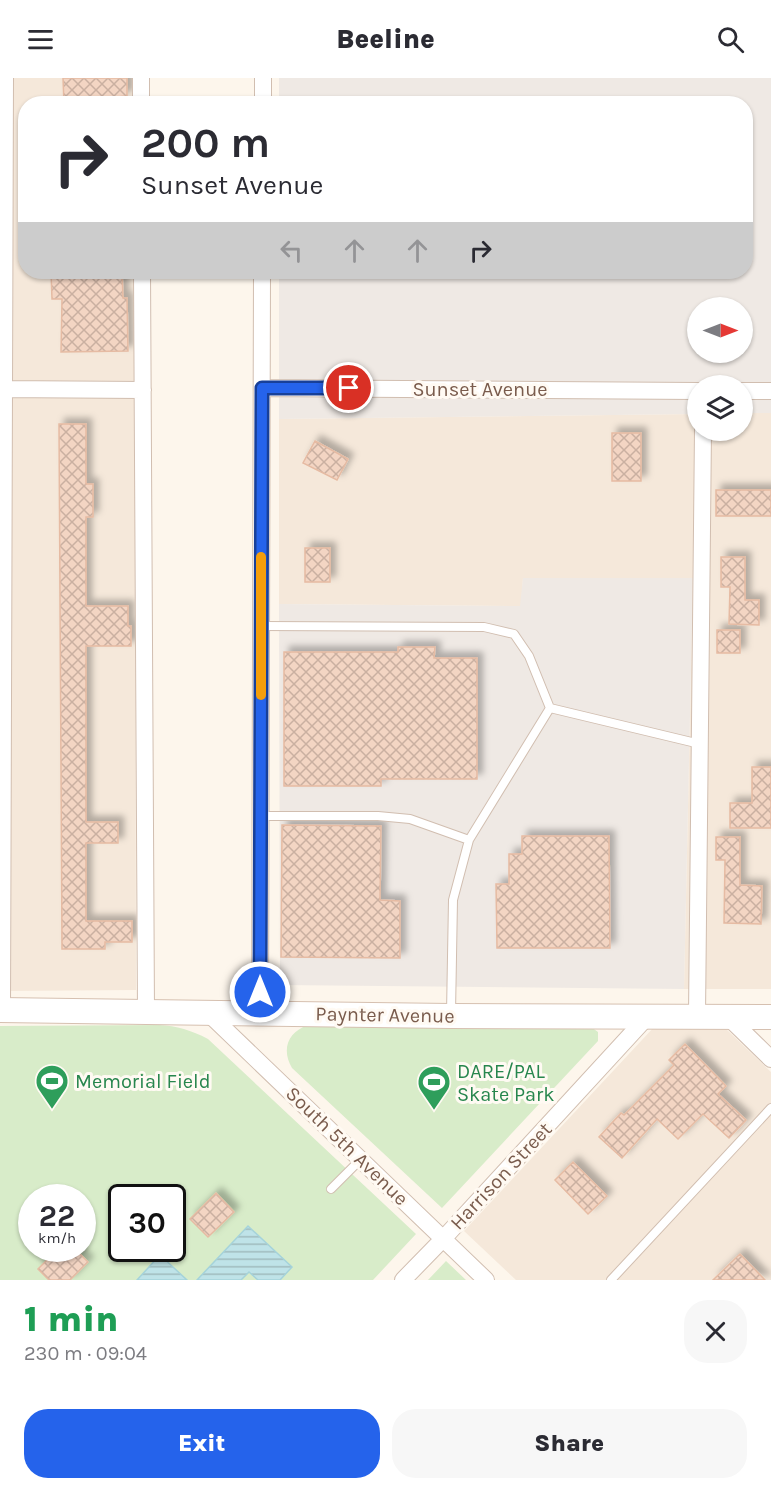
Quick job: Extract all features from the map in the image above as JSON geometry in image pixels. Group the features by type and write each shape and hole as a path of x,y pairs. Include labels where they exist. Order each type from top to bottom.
{"street":[{"path":"1,1010 5,78"},
{"path":"141,78 141,96"},
{"path":"263,78 263,96"},
{"path":"142,279 146,1012"},
{"path":"260,1013 262,279"},
{"name":"Sunset Avenue","path":"262,388 687,391"},
{"path":"2,389 143,390"},
{"path":"753,391 771,392"},
{"path":"698,1016 703,441"},
{"name":"Paynter Avenue","path":"1,1010 451,1016 771,1017"},
{"name":"South 5th Avenue","path":"208,1012 486,1280"},
{"path":"727,1016 771,1059"},
{"name":"Harrison Street","path":"403,1280 647,1017"}],"lane":[{"path":"261,626 484,627 514,634 530,656 550,708"},
{"path":"550,708 700,744"},
{"path":"451,1016 453,900 469,840 550,708"},
{"path":"260,816 378,816 410,819 469,840"},
{"path":"611,1280 771,1108"},
{"path":"331,1189 361,1159"}],"shaded area":[{"path":"0,78 134,78 134,96 18,96 18,279 135,279 136,990 0,991"},
{"path":"279,78 771,78 771,413 753,413 753,375 687,375 687,414 279,419 279,279 753,279 753,96 279,96"},
{"path":"753,413 771,413 771,989 684,989 693,579 523,578 521,606 279,604 279,419 687,414 687,441 753,441"},
{"path":"523,578 693,578 684,989 280,985 279,604 520,606"},
{"path":"712,1022 726,1029 771,1072 771,1280 516,1280 464,1231 655,1026"}],"green space":[{"path":"159,1025 184,1029 208,1039 416,1234 373,1280 0,1280 0,1026"},
{"path":"308,1025 591,1027 598,1032 598,1041 442,1208 292,1068 287,1054 288,1042 296,1032"},
{"path":"446,1261 466,1280 428,1280"}],"water":[{"path":"248,1226 292,1267 280,1280 258,1280 249,1272 241,1280 197,1280"},
{"path":"154,1262 168,1262 187,1280 137,1280"}],"building":[{"path":"63,78 127,78 127,96 64,96"},
{"path":"51,279 122,279 123,298 127,298 128,351 61,352 62,299 52,299"},
{"path":"59,424 86,424 86,484 93,484 93,517 86,517 86,606 128,606 128,626 131,626 131,646 86,646 86,822 118,822 118,843 86,843 86,921 132,921 132,942 105,942 105,949 62,949"},
{"path":"612,433 641,433 641,481 612,481"},
{"path":"315,441 348,459 337,480 303,463"},
{"path":"716,490 771,490 771,516 716,516"},
{"path":"305,548 330,548 330,582 305,582"},
{"path":"721,557 745,557 745,600 759,600 759,625 729,624 730,587 721,587"},
{"path":"717,630 740,630 740,653 717,653"},
{"path":"398,647 435,647 434,658 477,658 477,779 381,779 381,786 284,786 284,652 398,652"},
{"path":"752,767 771,767 771,828 730,828 730,803 752,803"},
{"path":"282,825 381,826 380,900 400,901 400,958 281,957"},
{"path":"522,836 609,836 610,948 497,948 496,884 509,884 509,854 522,854"},
{"path":"716,837 740,837 740,885 762,886 761,924 724,923 725,860 716,860"},
{"path":"685,1044 726,1086 718,1094 746,1120 729,1138 703,1114 678,1139 657,1119 622,1158 599,1137 621,1113 624,1115 674,1065 669,1060"},
{"path":"573,1162 607,1196 588,1214 555,1180"},
{"path":"216,1193 234,1212 208,1237 190,1219"},
{"path":"740,1254 765,1280 713,1280"},
{"path":"45,1262 88,1262 70,1280 49,1280 38,1269"}],"slow traffic":[{"path":"261,557 261,695"}],"place":[{"name":"Memorial Field","path":"52,1110"},
{"name":"DARE/PAL Skate Park","path":"434,1111"}],"route":[{"path":"260,992 262,388 349,388"}]}
